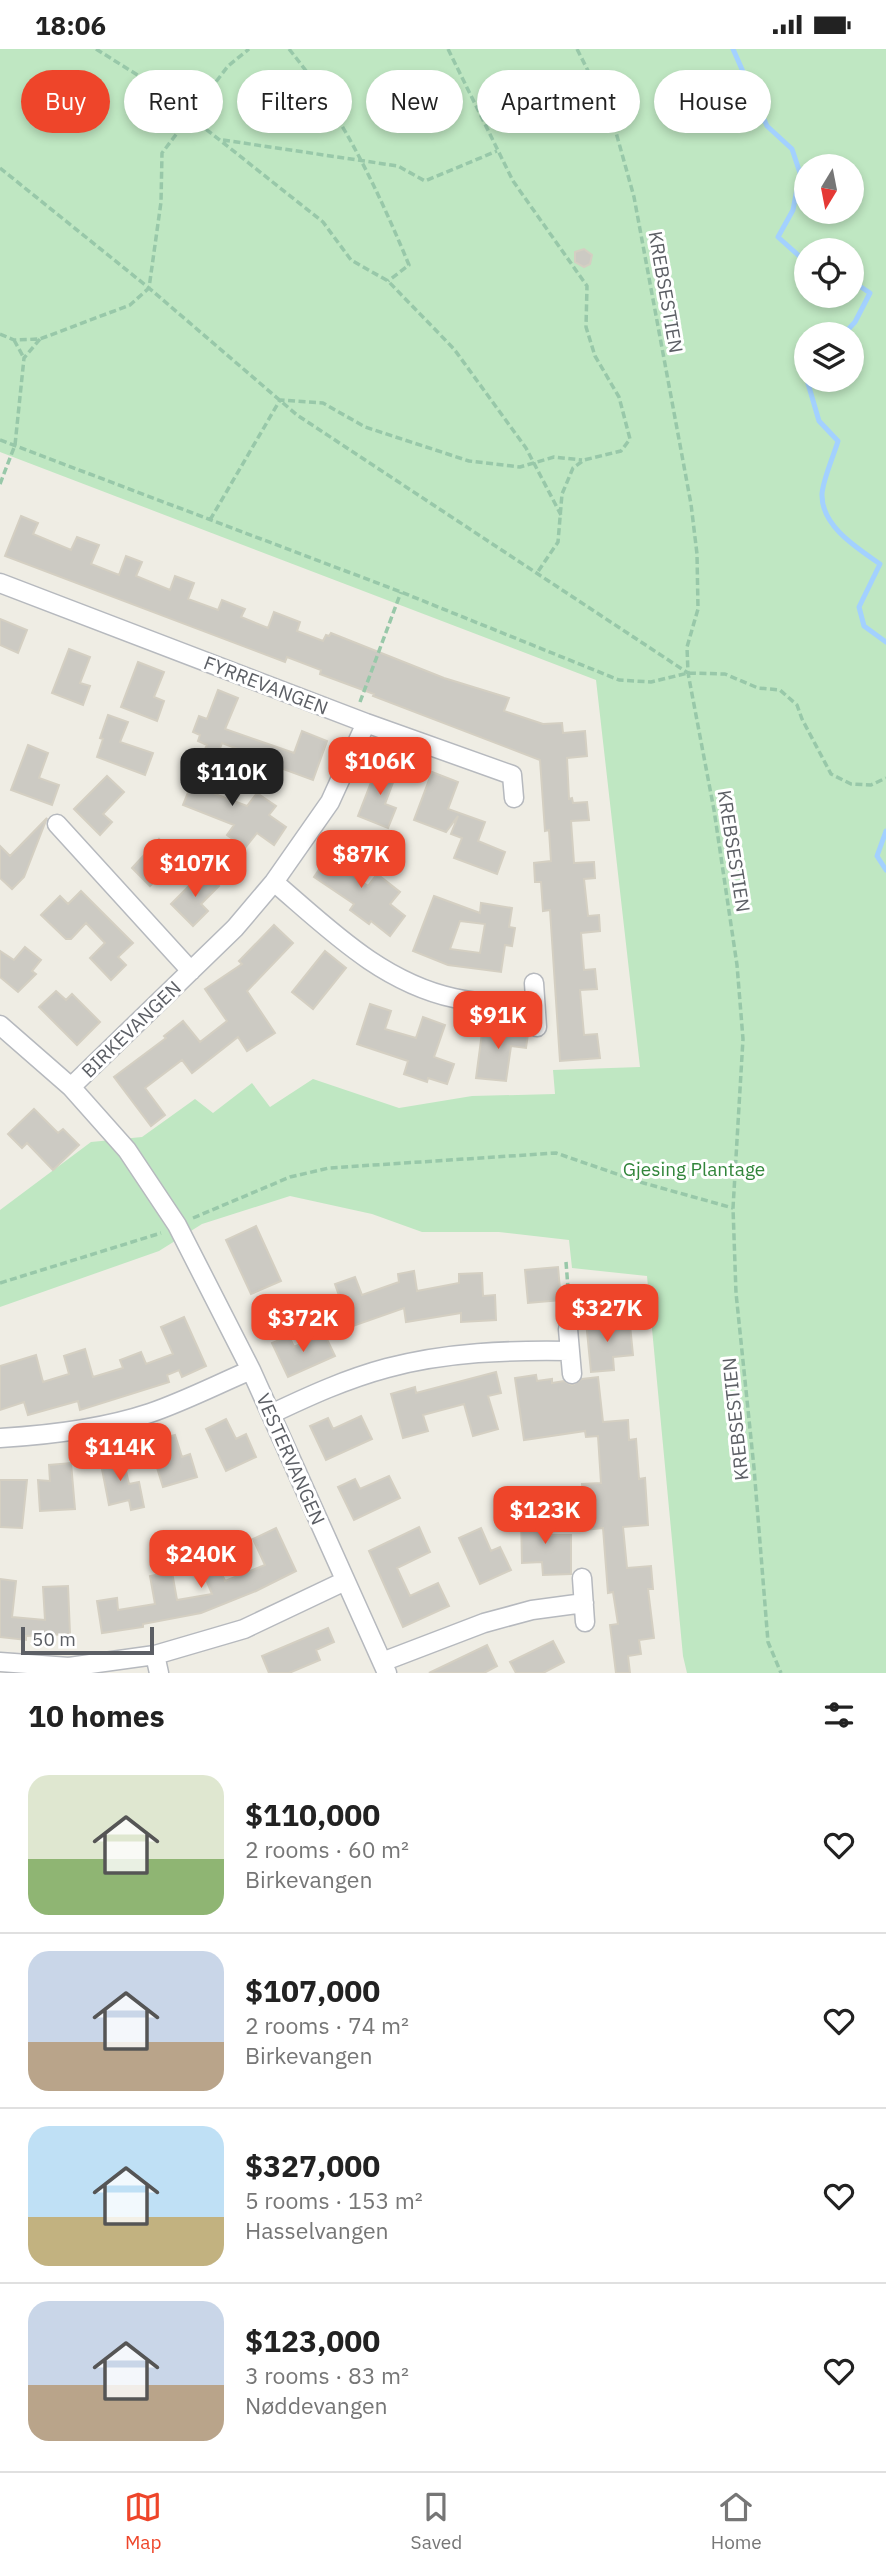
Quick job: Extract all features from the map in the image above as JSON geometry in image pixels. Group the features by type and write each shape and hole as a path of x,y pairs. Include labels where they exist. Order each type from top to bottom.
{"street":[{"name":"FYRREVANGEN","path":"0,583 366,723 512,775 514,798"},
{"name":"BIRKEVANGEN","path":"71,1087 235,928 274,882 330,803 366,723"},
{"name":"BIRKEVANGEN","path":"57,824 191,971"},
{"path":"274,882 344,943 378,967 414,985 453,998 535,1004"},
{"path":"534,983 537,1027"},
{"name":"VESTERVANGEN","path":"0,1025 71,1087 128,1150 177,1225 251,1370 385,1668"},
{"path":"568,1329 572,1374"},
{"path":"271,1414 327,1388 398,1366 446,1356 496,1351 570,1351"},
{"path":"0,1438 87,1429 150,1413 251,1370"},
{"path":"582,1579 585,1622"},
{"path":"0,1662 69,1667 157,1664 244,1629 345,1581"},
{"path":"385,1668 484,1623 532,1610 584,1602"}],"path":[{"path":"96,49 129,70"},
{"path":"223,73 249,49"},
{"path":"289,49 333,108 382,200 409,265 388,281"},
{"path":"280,400 323,403 365,427 470,461 520,467 554,457 584,460 621,451 630,439 619,397 595,356 586,327 587,286 513,181 448,49"},
{"name":"KREBSESTIEN","path":"577,49 612,118 634,197 691,504 697,554 698,609 687,647 688,673 715,810 738,977 743,1039 733,1208 736,1293 768,1642 781,1673"},
{"path":"0,334 14,340 40,339 130,305 149,288 161,202 162,153 179,133"},
{"path":"212,133 323,222 351,260 388,281 454,349 526,448 561,515"},
{"path":"221,140 398,166 425,181 498,151"},
{"path":"0,168 149,288 297,415 688,673"},
{"path":"0,484 15,445 24,358 40,339"},
{"path":"14,340 24,358"},
{"path":"210,520 280,400"},
{"path":"0,440 401,592 619,680 651,682 688,673 725,674 758,688 779,691 797,705 831,774 851,784 871,785 886,778"},
{"path":"537,573 558,542 562,494 573,468 584,460"},
{"path":"366,723 359,705 401,592"},
{"path":"0,1283 158,1235 290,1177 330,1168 556,1153 640,1182 733,1208"},
{"path":"566,1262 571,1327 568,1329"}],"green space":[{"name":"Gjesing Plantage","path":"0,49 886,49 886,1673 687,1673 683,1656 647,1276 572,1268 569,1240 499,1232 422,1232 372,1214 290,1196 202,1224 159,1251 0,1307 0,1210 91,1142 142,1137 195,1099 213,1113 252,1083 270,1107 313,1079 399,1108 472,1096 555,1094 553,1070 640,1067 596,680 0,452"}],"building":[{"path":"584,249 592,255 590,264 584,267 575,262 575,252"},
{"path":"21,516 38,523 33,534 71,550 77,537 99,545 91,564 119,575 126,556 142,562 136,576 170,590 175,576 194,583 188,599 218,610 222,600 245,609 241,617 268,628 274,612 300,622 297,631 323,641 326,635 331,633 444,678 509,698 504,711 543,724 562,723 563,733 585,731 587,756 567,758 569,799 572,798 573,803 587,802 589,820 571,821 574,863 594,862 595,878 584,879 588,916 599,915 600,931 581,933 584,970 595,969 597,989 580,990 584,1035 597,1034 600,1058 560,1061 550,910 543,911 541,882 535,882 534,863 551,861 549,830 545,831 540,760 373,696 374,694 320,674 321,670 287,657 285,662 5,556"},
{"path":"0,619 27,630 18,653 0,645"},
{"path":"69,649 90,657 80,683 90,686 83,705 52,693"},
{"path":"138,662 164,672 154,697 164,701 157,721 121,707"},
{"path":"218,690 238,698 225,729 294,753 302,731 327,741 313,780 278,767 275,776 254,768 259,757 222,743 218,754 205,749 207,745 198,741 200,735 193,732 199,716 207,719"},
{"path":"108,715 128,722 120,742 153,753 145,775 97,757"},
{"path":"28,745 48,753 39,778 59,785 52,805 11,790"},
{"path":"203,755 215,763 213,767 223,772 215,794 247,806 257,793 276,806 269,815 286,827 274,845 257,833 245,848 227,835 234,825 183,805"},
{"path":"379,762 398,769 385,804 396,808 388,828 358,816"},
{"path":"432,772 458,782 448,809 485,822 478,841 505,852 497,874 454,858 462,838 451,834 458,816 446,832 414,820"},
{"path":"107,776 124,792 103,814 112,822 100,835 74,809"},
{"path":"47,818 24,877 12,889 0,878 0,846 10,856"},
{"path":"159,839 178,858 150,886 132,868"},
{"path":"339,840 359,853 347,871 368,886 377,874 400,892 390,904 405,916 390,936 371,921 369,924 350,910 354,904 314,877"},
{"path":"204,871 219,886 201,904 208,911 193,926 171,904"},
{"path":"81,891 133,943 118,957 126,965 111,980 90,958 105,943 86,923 71,939 66,939 41,915 60,896 68,904"},
{"path":"434,896 480,913 481,903 512,908 509,927 515,928 512,946 505,945 501,972 448,965 413,951","holes":["460,921 485,924 480,953 450,949"]},
{"path":"274,925 293,943 247,991 275,1033 247,1051 238,1037 192,1073 182,1060 145,1088 165,1115 151,1126 114,1077 166,1038 164,1036 183,1021 200,1042 227,1021 205,989 242,964 239,961"},
{"path":"25,947 41,960 32,971 36,974 18,992 0,977 0,951 14,960"},
{"path":"325,951 346,968 313,1009 292,992"},
{"path":"56,991 66,1000 72,994 100,1022 77,1045 39,1007"},
{"path":"370,1004 391,1011 385,1029 416,1038 423,1017 445,1025 434,1057 454,1064 447,1084 428,1078 427,1082 404,1074 408,1061 357,1044"},
{"path":"483,1025 526,1030 528,1034 526,1048 511,1046 506,1081 476,1078"},
{"path":"34,1109 58,1133 63,1129 79,1145 53,1170 27,1143 22,1148 8,1134"},
{"path":"256,1226 281,1281 251,1294 226,1240"},
{"path":"558,1267 561,1300 528,1303 525,1270"},
{"path":"414,1271 417,1291 459,1283 459,1274 482,1273 483,1296 495,1295 496,1320 461,1322 461,1313 406,1322 404,1308 350,1327 335,1284 355,1277 362,1295 399,1282 398,1274"},
{"path":"184,1317 206,1366 182,1377 179,1370 167,1375 169,1382 80,1410 78,1401 28,1415 24,1402 0,1410 0,1366 36,1355 43,1382 69,1374 64,1356 85,1349 93,1377 123,1368 120,1360 141,1352 146,1364 173,1354 161,1327"},
{"path":"609,1319 609,1326 630,1325 633,1355 613,1357 614,1370 591,1372 586,1321"},
{"path":"324,1333 335,1356 288,1377 272,1343 289,1336 294,1347"},
{"path":"496,1372 501,1393 488,1396 498,1429 473,1436 464,1404 423,1415 428,1431 403,1438 391,1394 415,1387 416,1393"},
{"path":"536,1375 537,1381 552,1379 552,1383 564,1381 572,1385 582,1379 598,1377 603,1422 628,1420 629,1440 636,1439 639,1479 645,1478 648,1525 623,1527 627,1568 651,1566 653,1589 648,1589 654,1638 639,1640 641,1654 628,1656 630,1673 616,1673 610,1625 618,1624 613,1592 608,1593 603,1528 585,1530 582,1484 601,1483 598,1436 586,1437 585,1431 524,1440 515,1378"},
{"path":"361,1416 372,1439 326,1460 310,1426 328,1418 333,1429"},
{"path":"226,1419 236,1439 246,1434 256,1457 226,1471 206,1429"},
{"path":"175,1435 182,1457 190,1454 197,1477 163,1487 149,1442"},
{"path":"122,1454 129,1484 139,1482 144,1507 131,1510 129,1500 109,1505 100,1459"},
{"path":"71,1463 75,1509 40,1511 38,1480 50,1481 49,1465"},
{"path":"389,1476 400,1498 354,1520 338,1487 355,1479 360,1489"},
{"path":"0,1480 27,1480 22,1528 0,1527"},
{"path":"546,1514 546,1535 571,1535 571,1574 543,1575 542,1562 522,1563 521,1515"},
{"path":"419,1527 430,1552 397,1568 410,1596 438,1583 449,1606 403,1627 369,1551"},
{"path":"276,1528 296,1571 256,1591 201,1613 143,1624 143,1627 102,1633 97,1601 117,1598 118,1610 155,1604 150,1576 172,1572 177,1600 212,1594 201,1567 216,1560 225,1581 265,1565 253,1539"},
{"path":"481,1528 491,1551 500,1547 511,1570 480,1584 459,1538"},
{"path":"0,1579 16,1581 12,1617 45,1620 43,1587 68,1586 70,1634 26,1636 26,1640 0,1637"},
{"path":"328,1628 334,1642 316,1650 320,1660 289,1673 269,1673 262,1656"},
{"path":"553,1641 564,1662 543,1673 516,1673 510,1662"},
{"path":"487,1645 497,1666 484,1673 429,1673"}],"waterway":[{"path":"733,49 767,126 792,149 800,173 793,210 778,237 794,251"},
{"path":"864,289 870,293 864,305"},
{"path":"855,322 862,308"},
{"path":"811,392 819,421 838,441 826,474 822,494 823,506 827,516 842,535 880,564 859,607 864,626 886,642"},
{"path":"886,831 877,856 886,870"}]}
